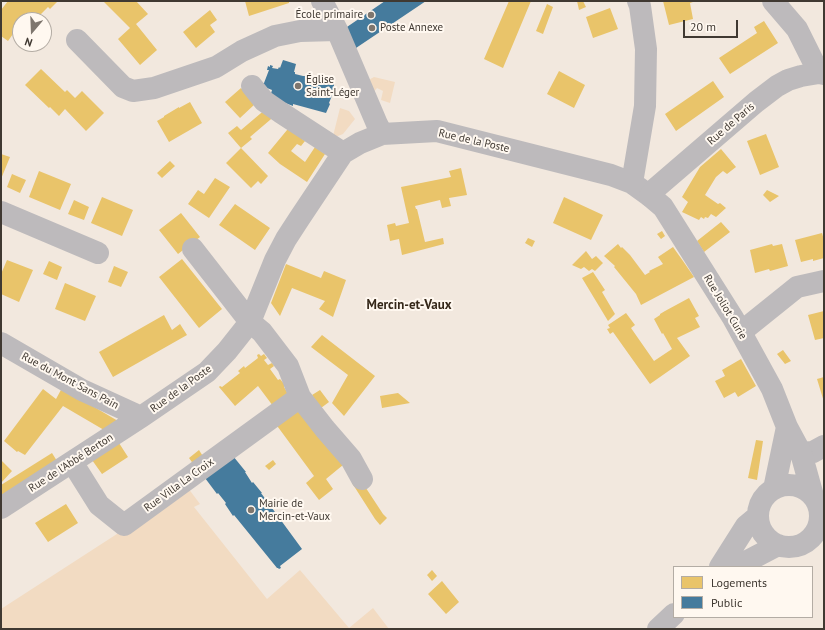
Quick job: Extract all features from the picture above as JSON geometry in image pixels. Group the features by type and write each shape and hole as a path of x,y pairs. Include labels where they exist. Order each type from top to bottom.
{"street":[{"path":"322,1 337,30 382,134"},
{"path":"632,183 645,106 646,49 638,1"},
{"path":"773,1 797,29 822,73"},
{"path":"77,40 123,87 133,91 154,88 216,67 242,51 275,36 300,31 337,30"},
{"name":"Rue de Paris","path":"650,196 656,188 690,158 772,90 788,80 801,76 822,73"},
{"path":"252,86 264,101 343,153"},
{"name":"Rue de la Poste","path":"140,417 207,372 227,351 250,322 275,260 299,219 343,153 360,143 382,134 437,131 611,175 632,183 650,196"},
{"name":"Rue Joliot Curie","path":"650,196 663,207 733,318 772,389 787,427 801,453 819,508"},
{"path":"2,214 98,253"},
{"path":"193,248 250,322 262,332 288,366 300,397 351,459 362,479"},
{"path":"741,332 797,287 824,281"},
{"name":"Rue du Mont Sans Pain","path":"1,343 82,390 140,417"},
{"name":"Rue Villa La Croix","path":"72,462 99,505 124,525 300,397"},
{"name":"Rue de l'Abbé Berton","path":"1,508 140,417"},
{"path":"774,489 787,427"},
{"path":"801,453 813,452 824,446"},
{"path":"784,485 794,485 805,489 819,508 820,522 817,530 811,538 814,546 787,547 778,545 764,534 758,516 762,500 767,494 784,485"},
{"path":"721,566 746,526 758,516"},
{"path":"738,566 778,545"},
{"path":"658,629 673,615"}],"shaded area":[{"path":"374,77 395,82 390,103 381,100 383,91 377,88 372,94 365,82"},
{"path":"340,108 349,111 355,119 343,134 333,136"},
{"path":"188,488 200,504 194,507 267,599 300,570 349,628 373,608 389,629 1,629 1,609"}],"building: Logements":[{"path":"8,1 58,1 50,9 48,7 43,12 12,12 12,35 8,41 1,36 1,10"},
{"path":"103,1 136,1 148,14 136,24 157,50 140,65 118,39 130,28"},
{"path":"245,1 289,1 289,3 249,16"},
{"path":"509,1 531,1 503,68 484,59"},
{"path":"577,1 583,1 586,7 579,10"},
{"path":"663,1 696,1 690,3 693,19 669,25"},
{"path":"547,4 553,7 543,34 536,31"},
{"path":"610,8 618,29 593,38 586,17"},
{"path":"210,10 217,20 210,25 215,32 196,48 183,32"},
{"path":"764,21 778,43 730,74 719,58 757,33 754,27"},
{"path":"41,69 65,92 67,90 75,98 82,91 104,113 86,131 65,109 59,116 25,85"},
{"path":"559,71 585,85 574,108 547,94"},
{"path":"713,81 724,97 676,131 665,114"},
{"path":"241,88 255,104 240,118 225,102"},
{"path":"190,102 202,123 169,142 157,121"},
{"path":"267,108 277,114 250,137 252,139 241,148 228,133 237,126 241,130"},
{"path":"292,124 301,138 305,141 301,146 297,144 291,151 305,162 315,147 325,154 307,182 280,164 268,153"},
{"path":"766,134 779,167 760,175 747,141"},
{"path":"241,148 268,176 261,184 258,181 251,188 226,163"},
{"path":"721,149 736,167 727,174 723,171 716,177 705,195 726,208 716,217 711,214 708,218 705,217 704,219 701,217 699,220 682,212 688,202 682,197 700,167"},
{"path":"1,154 10,157 1,179"},
{"path":"170,161 175,166 162,178 157,173"},
{"path":"461,168 467,195 449,198 451,206 442,208 440,200 415,206 425,242 443,238 444,244 402,255 399,239 390,241 387,225 395,223 396,226 409,223 401,187 451,177 449,171"},
{"path":"39,171 71,184 60,210 29,197"},
{"path":"12,174 26,180 20,193 7,187"},
{"path":"215,178 230,187 209,218 188,204 198,190 204,194"},
{"path":"767,190 779,196 770,202 763,195"},
{"path":"102,197 133,210 122,236 91,223"},
{"path":"564,197 603,215 591,240 553,223"},
{"path":"74,200 89,207 84,220 68,214"},
{"path":"235,204 270,228 255,250 219,225"},
{"path":"181,213 200,237 178,254 159,230"},
{"path":"721,222 730,232 704,252 697,241"},
{"path":"662,231 665,236 661,239 657,234"},
{"path":"822,233 824,240 824,258 801,262 795,240"},
{"path":"528,238 535,241 532,247 525,243"},
{"path":"618,244 630,255 645,275 650,272 649,271 663,264 658,257 673,247 694,277 641,305 636,294 614,267 615,266 604,256"},
{"path":"772,244 773,246 782,244 788,266 755,273 750,250"},
{"path":"586,251 592,259 596,256 603,263 595,271 592,269 589,271 584,267 581,269 572,265"},
{"path":"182,259 222,309 199,328 159,277"},
{"path":"7,260 33,270 19,302 1,294 1,274"},
{"path":"49,261 62,267 57,280 43,274"},
{"path":"286,264 321,278 324,271 346,280 333,317 319,309 325,301 292,288 280,316 271,303"},
{"path":"114,266 128,272 121,287 108,282"},
{"path":"593,272 605,290 602,292 615,314 608,321 582,278"},
{"path":"65,283 96,296 85,321 55,309"},
{"path":"689,298 699,316 695,318 700,327 677,338 690,356 650,384 613,332 610,334 607,329 610,328 608,325 626,313 635,325 631,328 654,361 672,349 654,319 665,311"},
{"path":"824,311 824,338 815,340 808,315"},
{"path":"164,315 172,330 180,324 187,335 113,377 99,352"},
{"path":"322,335 375,376 344,416 332,403 348,375 311,347"},
{"path":"783,350 791,361 785,364 777,354"},
{"path":"259,354 261,356 264,354 267,358 264,360 268,365 272,363 274,366 270,369 278,380 280,379 285,385 284,387 287,392 291,392 273,406 258,386 235,406 219,387 222,387 240,373 238,371 244,366 245,368 258,358 257,355"},
{"path":"741,359 756,386 738,397 735,392 724,398 715,381 725,376 722,370"},
{"path":"824,377 824,402 817,379"},
{"path":"62,388 118,421 104,430 63,406 25,455 18,451 17,452 4,441 43,389 56,399"},
{"path":"320,390 329,402 321,408 312,395"},
{"path":"398,393 410,403 382,408 380,396"},
{"path":"298,405 343,465 326,479 333,489 319,500 306,483 314,476 275,423"},
{"path":"756,440 763,441 757,480 748,478"},
{"path":"119,443 128,457 102,474 92,460"},
{"path":"199,450 204,458 194,465 189,458"},
{"path":"52,453 57,461 1,496 1,485"},
{"path":"1,460 12,471 1,483"},
{"path":"273,460 276,464 269,470 265,466"},
{"path":"360,479 387,518 380,525 352,483"},
{"path":"66,504 78,523 48,542 35,523"},
{"path":"432,570 437,576 432,581 427,575"},
{"path":"442,581 459,602 446,614 428,594"}],"building: Public":[{"name":"École primaire","path":"385,1 426,1 356,48 344,29"},
{"name":"Église Saint-Léger","path":"283,60 296,64 295,74 306,76 317,81 320,80 320,82 331,85 332,83 334,84 335,88 326,113 293,104 293,106 270,97 272,90 267,88 262,83 264,83 269,70 267,70 268,66 270,67 270,65 273,66 272,68 278,69 279,67 280,68"},
{"name":"Mairie de Mercin-et-Vaux","path":"233,456 246,472 252,483 253,482 262,493 302,549 280,566 281,568 279,569 234,515 233,516 225,504 226,503 205,478"}],"place":[{"name":"École primaire","path":"371,15"},
{"name":"Poste Annexe","path":"372,28"},
{"name":"Église Saint-Léger","path":"298,86"},
{"name":"Mairie de Mercin-et-Vaux","path":"251,510"}],"district":[{"name":"Mercin-et-Vaux","path":"409,305"}]}
